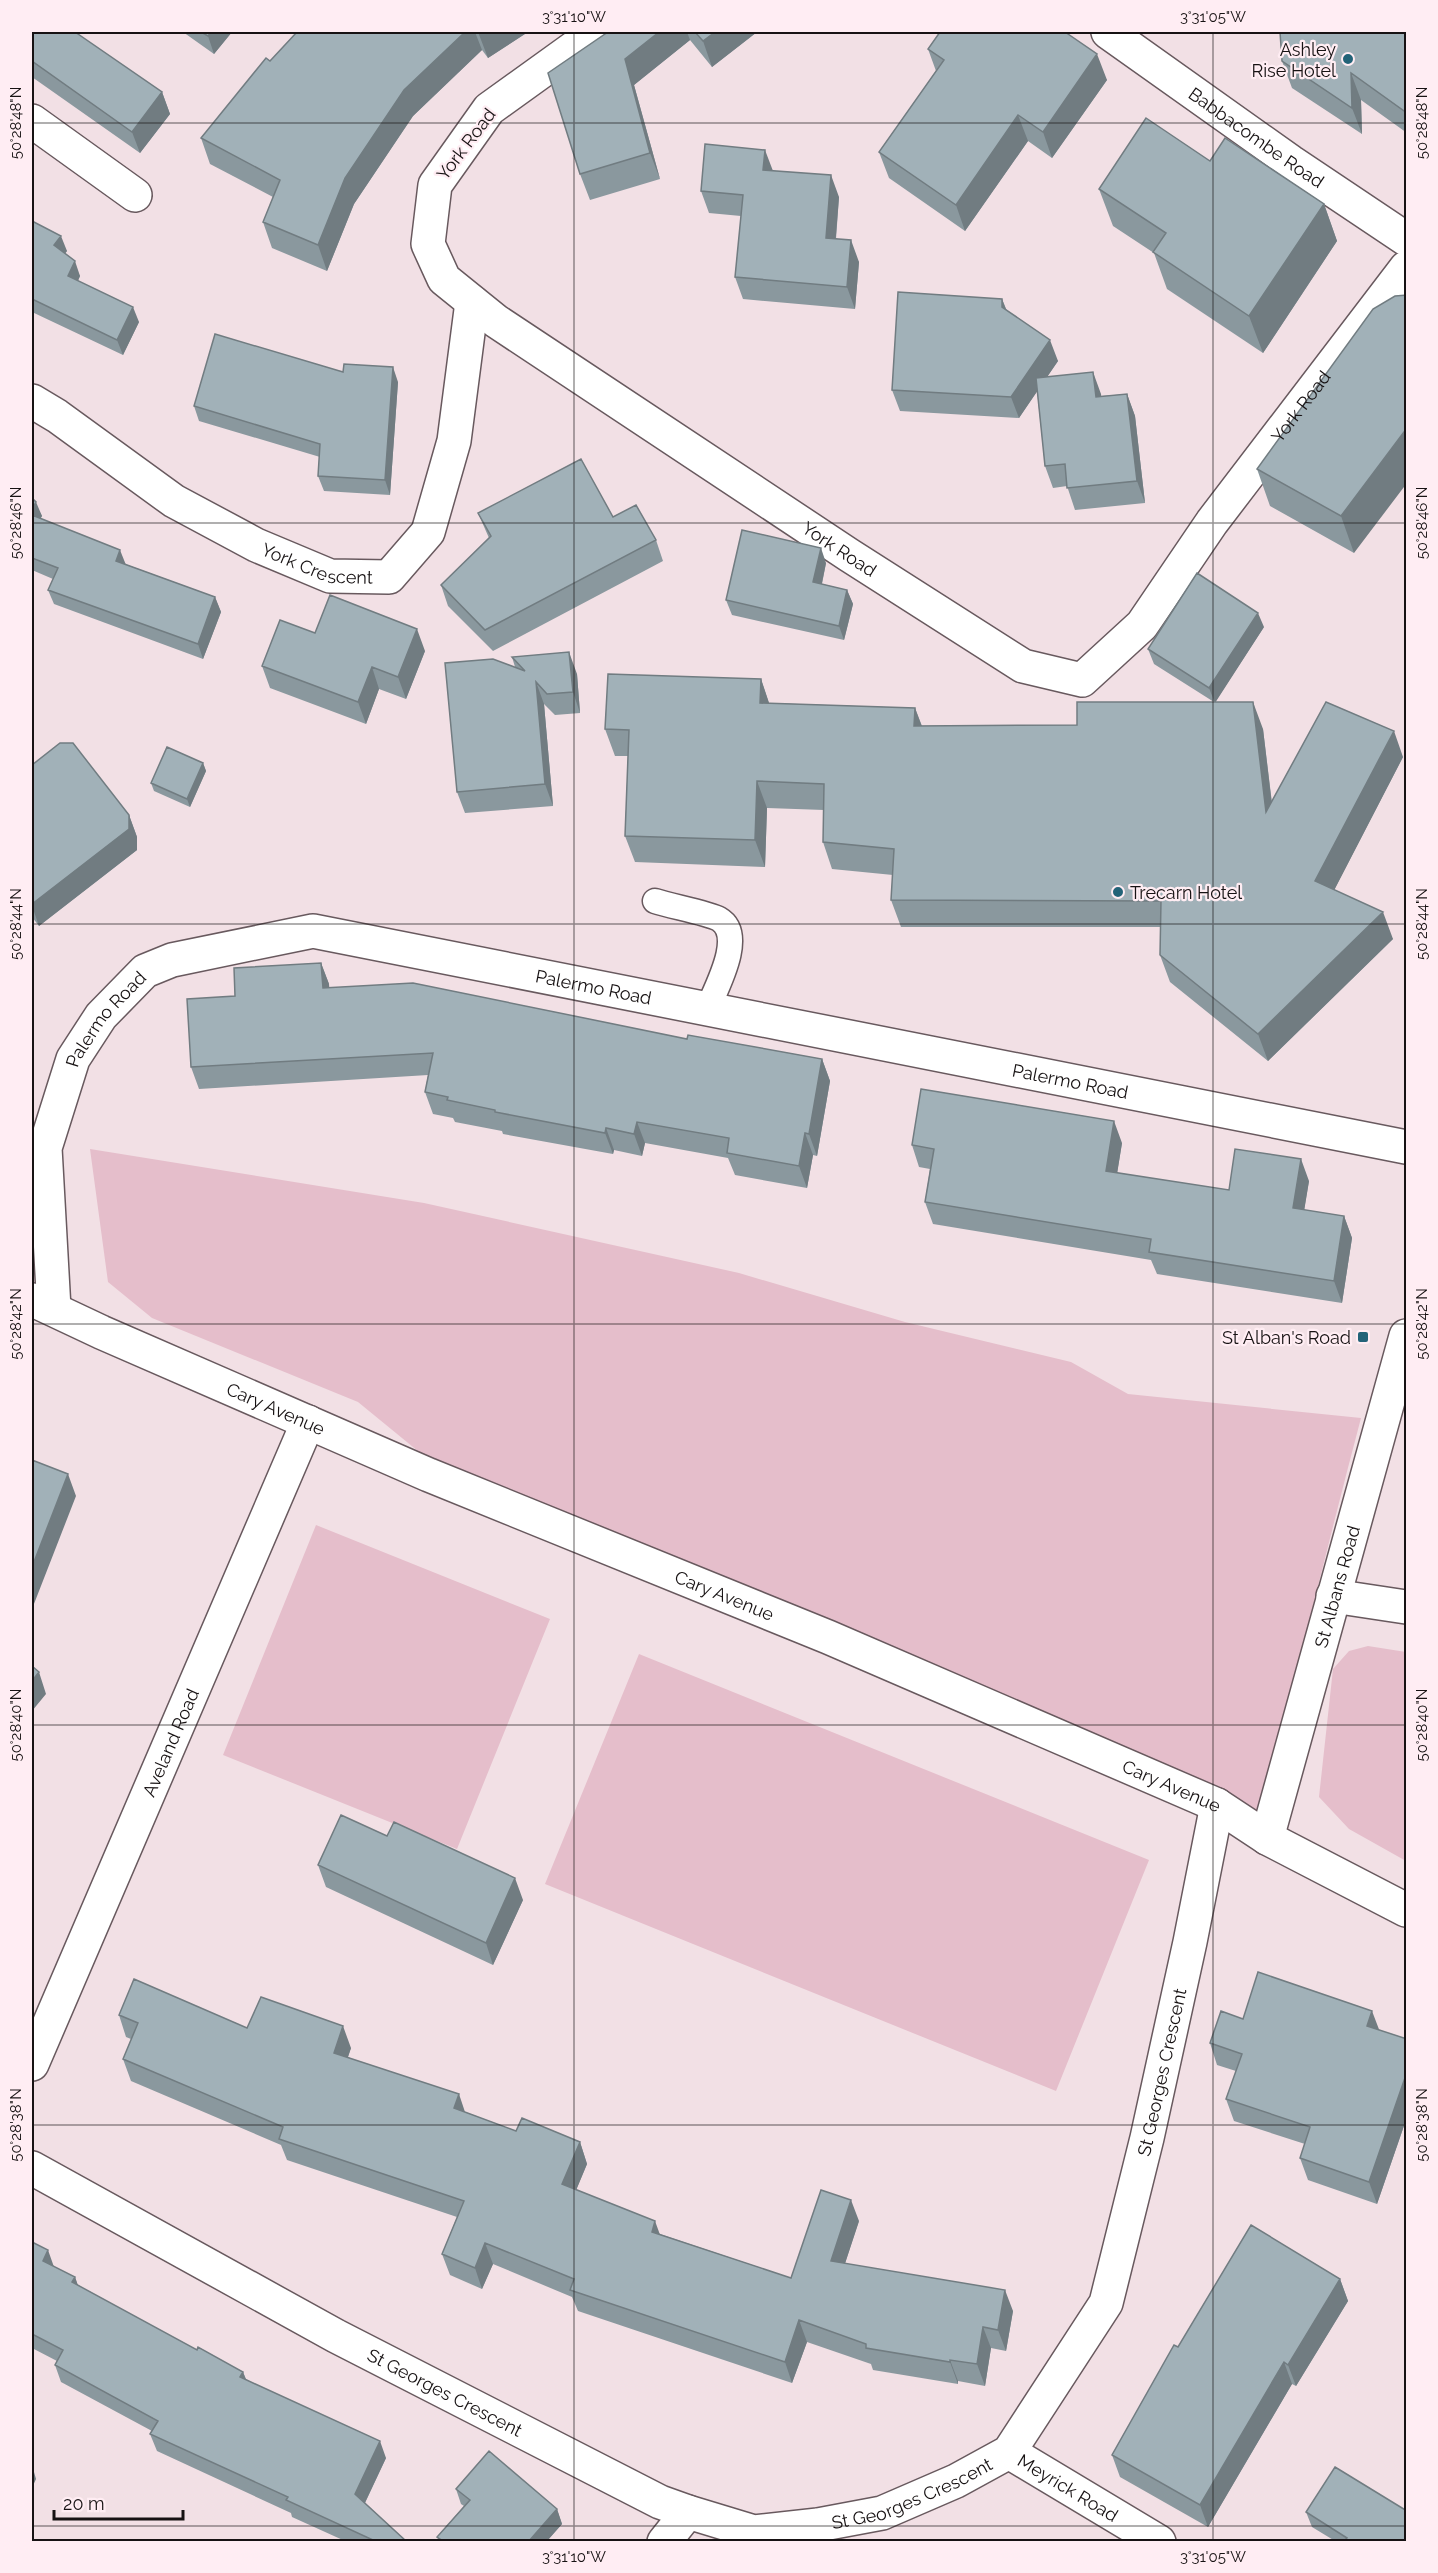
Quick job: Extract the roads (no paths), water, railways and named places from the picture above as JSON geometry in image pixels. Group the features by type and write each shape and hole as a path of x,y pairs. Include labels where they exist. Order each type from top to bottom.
{"street":[{"name":"York Road","path":"597,32 489,109 435,185 428,244 444,279 526,341 849,555 1023,666 1082,680 1142,625 1212,522 1407,268"},
{"name":"Babbacombe Road","path":"1108,32 1291,162 1407,239"},
{"path":"32,121 135,195"},
{"name":"York Crescent","path":"32,401 57,416 174,501 256,545 330,576 389,577 428,532 454,441 472,302"},
{"name":"Palermo Road","path":"43,1304 45,1148 73,1059 101,1016 145,971 172,960 313,931 1407,1147"},
{"name":"Cary Avenue","path":"43,1304 101,1332 429,1475 828,1637 1216,1805 1267,1838 1407,1910"},
{"name":"St Albans Road","path":"1267,1838 1407,1336"},
{"name":"Aveland Road","path":"35,2046 308,1422"},
{"path":"1333,1596 1407,1607"},
{"name":"St Georges Crescent","path":"32,2168 336,2336 650,2496 688,2512 754,2532 818,2525 882,2513 956,2481 1009,2452 1106,2303 1143,2154 1190,1942 1216,1805"},
{"name":"Meyrick Road","path":"1009,2452 1159,2541"},
{"path":"664,2541 688,2512"}],"lane":[{"path":"655,901 719,920 729,930 732,946 707,1010"}],"place":[{"name":"Ashley Rise Hotel","path":"1348,59"},
{"name":"Trecarn Hotel","path":"1118,892"},
{"name":"St Alban's Road","path":"1363,1337"}]}
